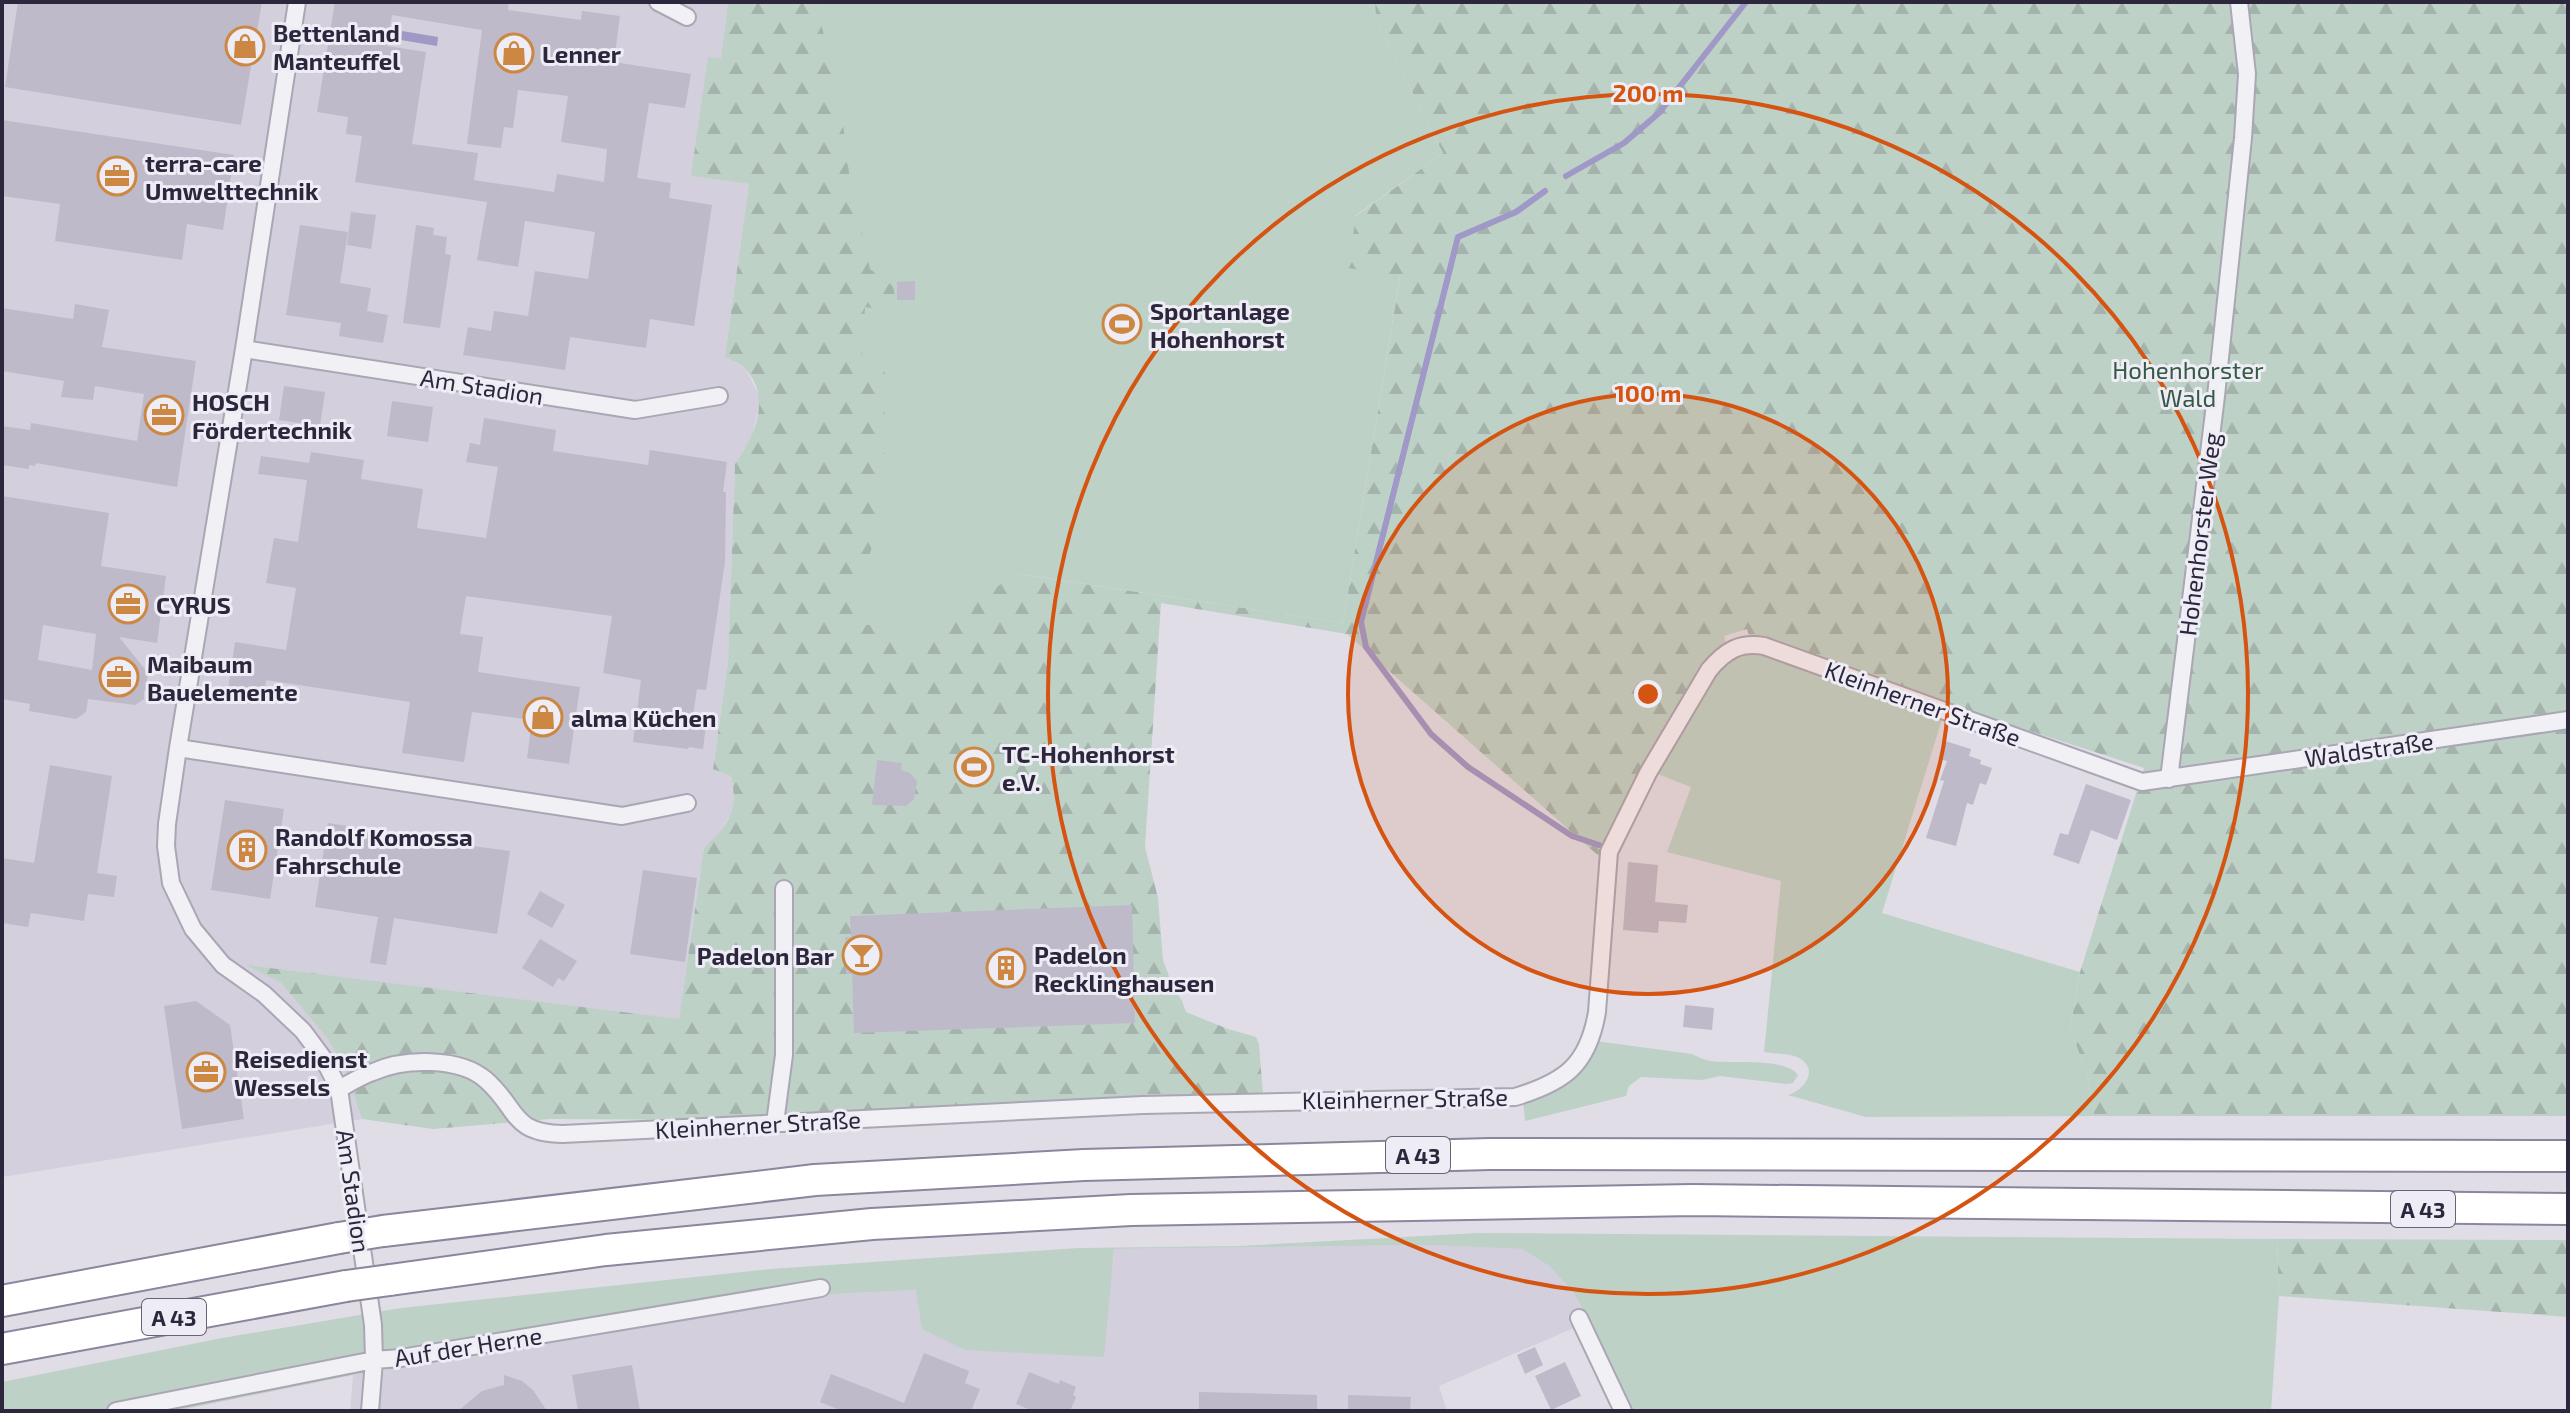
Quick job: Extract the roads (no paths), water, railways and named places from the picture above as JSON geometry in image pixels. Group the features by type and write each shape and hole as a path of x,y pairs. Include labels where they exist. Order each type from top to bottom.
{"highway":[{"name":"A 43","path":"2,1301 383,1231 815,1180 1084,1165 1490,1154 2568,1156"},
{"name":"A 43","path":"2,1349 346,1286 606,1250 872,1224 1131,1210 1678,1200 2568,1209"}],"street":[{"name":"Am Stadion","path":"297,2 167,824 171,883 193,929 223,965 264,994 303,1031 323,1058 339,1089 373,1325 370,1411"},
{"path":"658,2 687,17"},
{"name":"Hohenhorster Weg","path":"2169,779 2216,396 2243,138 2247,74 2239,2"},
{"name":"Am Stadion","path":"244,349 635,410 719,396"},
{"name":"Kleinherner Straße","path":"339,1089 375,1070 442,1062 469,1067 488,1082 525,1126 540,1133 1143,1105 1515,1097 1553,1083 1574,1067 1586,1051 1593,1035 1609,852 1648,773 1709,670 1735,646 1764,646 2142,782 2169,779"},
{"name":"Waldstraße","path":"2169,779 2568,720"},
{"path":"178,748 622,816 687,803"},
{"path":"775,1123 784,1055 784,889"},
{"name":"Auf der Herne","path":"116,1411 374,1360 821,1288"},
{"path":"1579,1318 1623,1411"}],"waterway":[{"path":"1566,176 1624,143 1659,113 1746,2"},
{"path":"1545,191 1516,212 1458,237 1361,622 1366,647 1431,734 1468,767 1572,836 1599,845"}],"place":[{"name":"Bettenland Manteuffel","path":"245,46"},
{"name":"Lenner","path":"514,53"},
{"name":"terra-care Umwelttechnik","path":"117,176"},
{"name":"Sportanlage Hohenhorst","path":"1122,324"},
{"name":"HOSCH Fördertechnik","path":"164,415"},
{"name":"CYRUS","path":"128,604"},
{"name":"Maibaum Bauelemente","path":"119,677"},
{"name":"alma Küchen","path":"543,717"},
{"name":"TC-Hohenhorst e.V.","path":"974,767"},
{"name":"Randolf Komossa Fahrschule","path":"247,850"},
{"name":"Padelon Bar","path":"862,955"},
{"name":"Padelon Recklinghausen","path":"1006,968"},
{"name":"Reisedienst Wessels","path":"206,1072"}],"park label":[{"name":"Hohenhorster Wald","path":"2188,383"}]}
